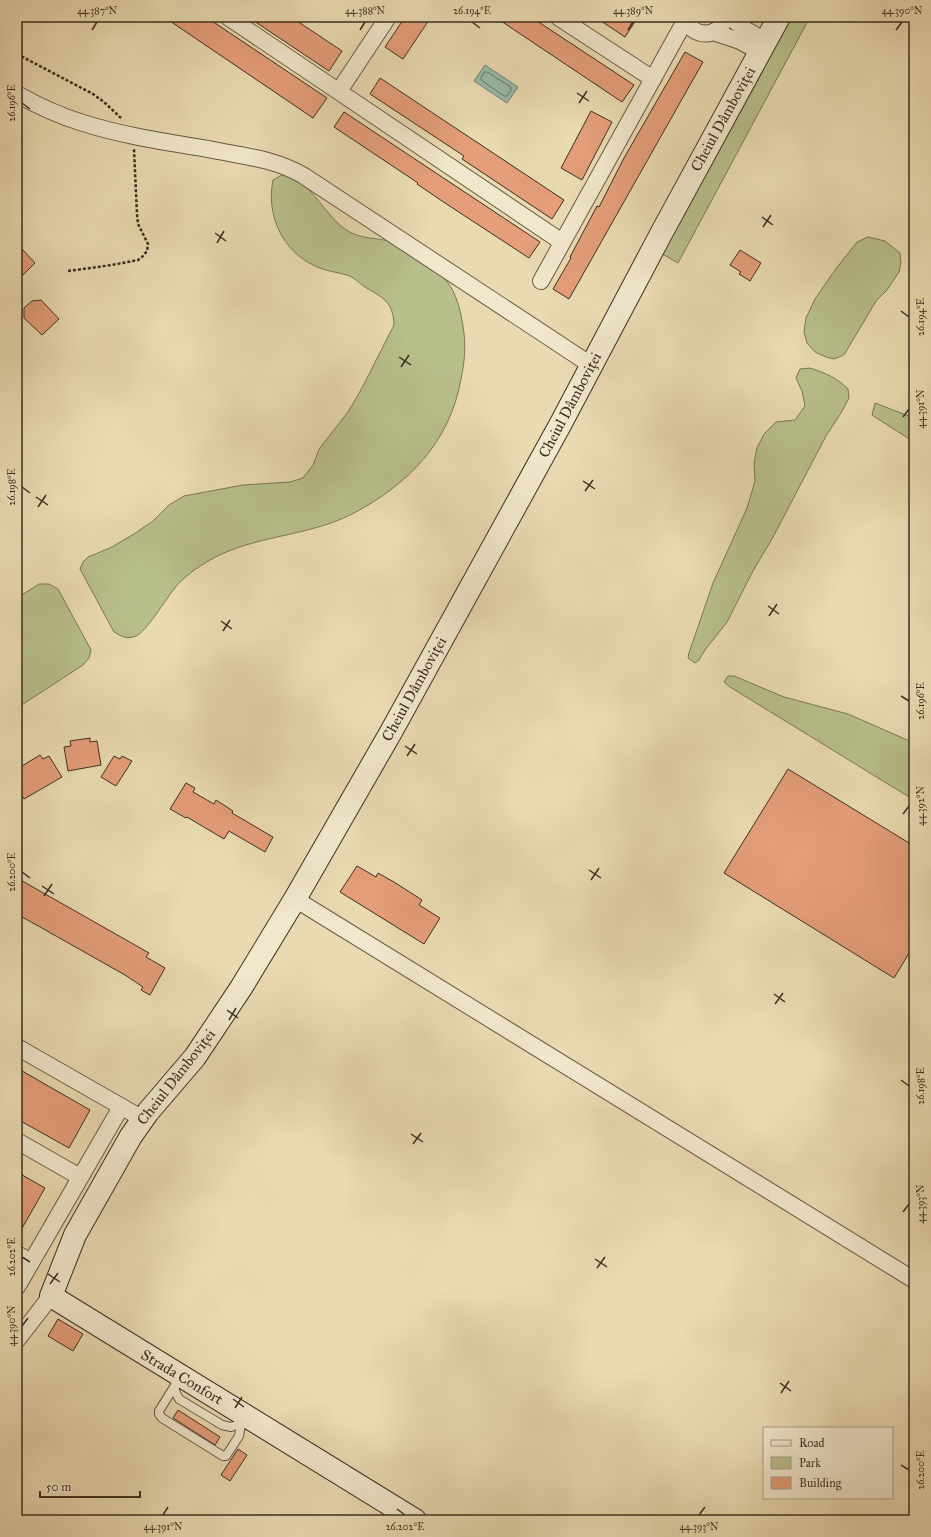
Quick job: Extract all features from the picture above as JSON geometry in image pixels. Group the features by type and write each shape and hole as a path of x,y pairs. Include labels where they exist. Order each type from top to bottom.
{"street":[{"path":"228,17 562,242"},
{"path":"339,91 388,17"},
{"path":"558,17 653,79"},
{"path":"685,18 688,26 693,30 706,34 713,32 722,24 725,17"},
{"path":"730,17 763,46"},
{"name":"Cheiul Dâmboviței","path":"17,1340 51,1296 66,1256 84,1218 131,1136 143,1119 185,1071 208,1039 245,982 295,899 439,645 560,425 779,17"},
{"path":"541,281 653,79 685,18"},
{"path":"713,32 763,46"},
{"path":"17,94 72,120 134,135 256,158 280,164 295,171 591,365"},
{"path":"295,899 914,1280"},
{"path":"17,1047 143,1119"},
{"path":"17,1287 121,1107"},
{"path":"17,1141 80,1177"},
{"path":"17,1254 31,1262"},
{"name":"Strada Confort","path":"51,1296 176,1381 415,1520"}],"lane":[{"path":"176,1381 159,1411 159,1414 162,1418 223,1456 226,1456 245,1421"}],"path":[{"path":"17,54 82,87 104,102 124,121 134,135 138,224 148,244 147,251 138,260 68,271"}],"green space":[{"path":"785,17 810,17 678,263 659,252"},
{"path":"282,175 293,178 302,184 311,192 335,221 344,228 359,236 395,243 440,274 450,285 456,298 462,319 465,339 465,352 461,379 455,402 447,423 436,442 408,475 391,490 352,514 335,522 244,546 210,560 182,580 140,633 130,638 124,637 114,632 80,569 83,562 88,557 110,548 134,534 153,521 169,505 184,496 243,485 290,482 303,478 313,465 319,449 348,412 394,325 392,310 386,301 350,276 319,268 303,259 285,241 275,219 271,193 273,180"},
{"path":"868,237 885,241 900,253 901,262 899,272 887,290 876,301 844,355 834,359 826,357 815,352 807,343 804,332 806,318 815,299 835,270 857,242"},
{"path":"810,368 839,381 848,389 849,398 826,436 727,622 699,660 695,663 688,658 689,653 713,583 747,508 755,481 754,463 757,448 764,434 776,422 795,420 805,406 802,391 796,378 800,369"},
{"path":"875,403 914,418 914,442 872,415"},
{"path":"39,584 49,584 58,589 91,650 89,658 83,665 17,708 17,598"},
{"path":"728,676 734,676 784,697 848,714 914,743 914,800 730,687 724,682"}],"water":[{"path":"485,65 518,87 507,103 474,81"}],"building":[{"path":"164,17 206,17 327,98 313,118"},
{"path":"248,17 291,17 342,51 329,71"},
{"path":"405,17 431,17 403,59 385,47"},
{"path":"495,17 531,17 634,85 622,102"},
{"path":"595,17 638,17 625,37"},
{"path":"685,52 703,62 569,299 553,289 571,258 570,257 597,206 599,207 624,158"},
{"path":"380,78 564,200 552,219 462,159 464,156 370,94"},
{"path":"591,111 612,122 582,180 561,168"},
{"path":"344,112 540,242 529,258 334,127"},
{"path":"22,249 35,263 17,281 17,255"},
{"path":"740,250 761,263 750,281 739,274 741,272 730,265"},
{"path":"41,300 59,319 42,335 24,318 24,308 32,301"},
{"path":"90,738 90,742 97,741 101,765 68,771 64,747 71,746 70,741"},
{"path":"40,755 43,759 49,756 62,777 24,799 17,787 17,769"},
{"path":"114,756 120,759 122,756 132,761 116,786 101,777"},
{"path":"788,769 914,846 914,945 894,978 724,873"},
{"path":"186,783 195,788 193,792 214,804 216,800 233,811 232,813 273,837 265,852 229,831 224,839 187,817 186,818 170,809"},
{"path":"357,866 376,877 378,873 394,882 422,900 419,905 440,918 424,944 340,892"},
{"path":"17,878 149,953 146,957 165,968 150,995 141,990 143,987 125,975 17,914"},
{"path":"17,1068 90,1110 69,1148 17,1119"},
{"path":"17,1172 45,1188 17,1237"},
{"path":"58,1319 83,1334 73,1351 48,1336"},
{"path":"178,1410 220,1437 215,1445 173,1418"},
{"path":"238,1449 247,1455 230,1481 221,1475"}]}
